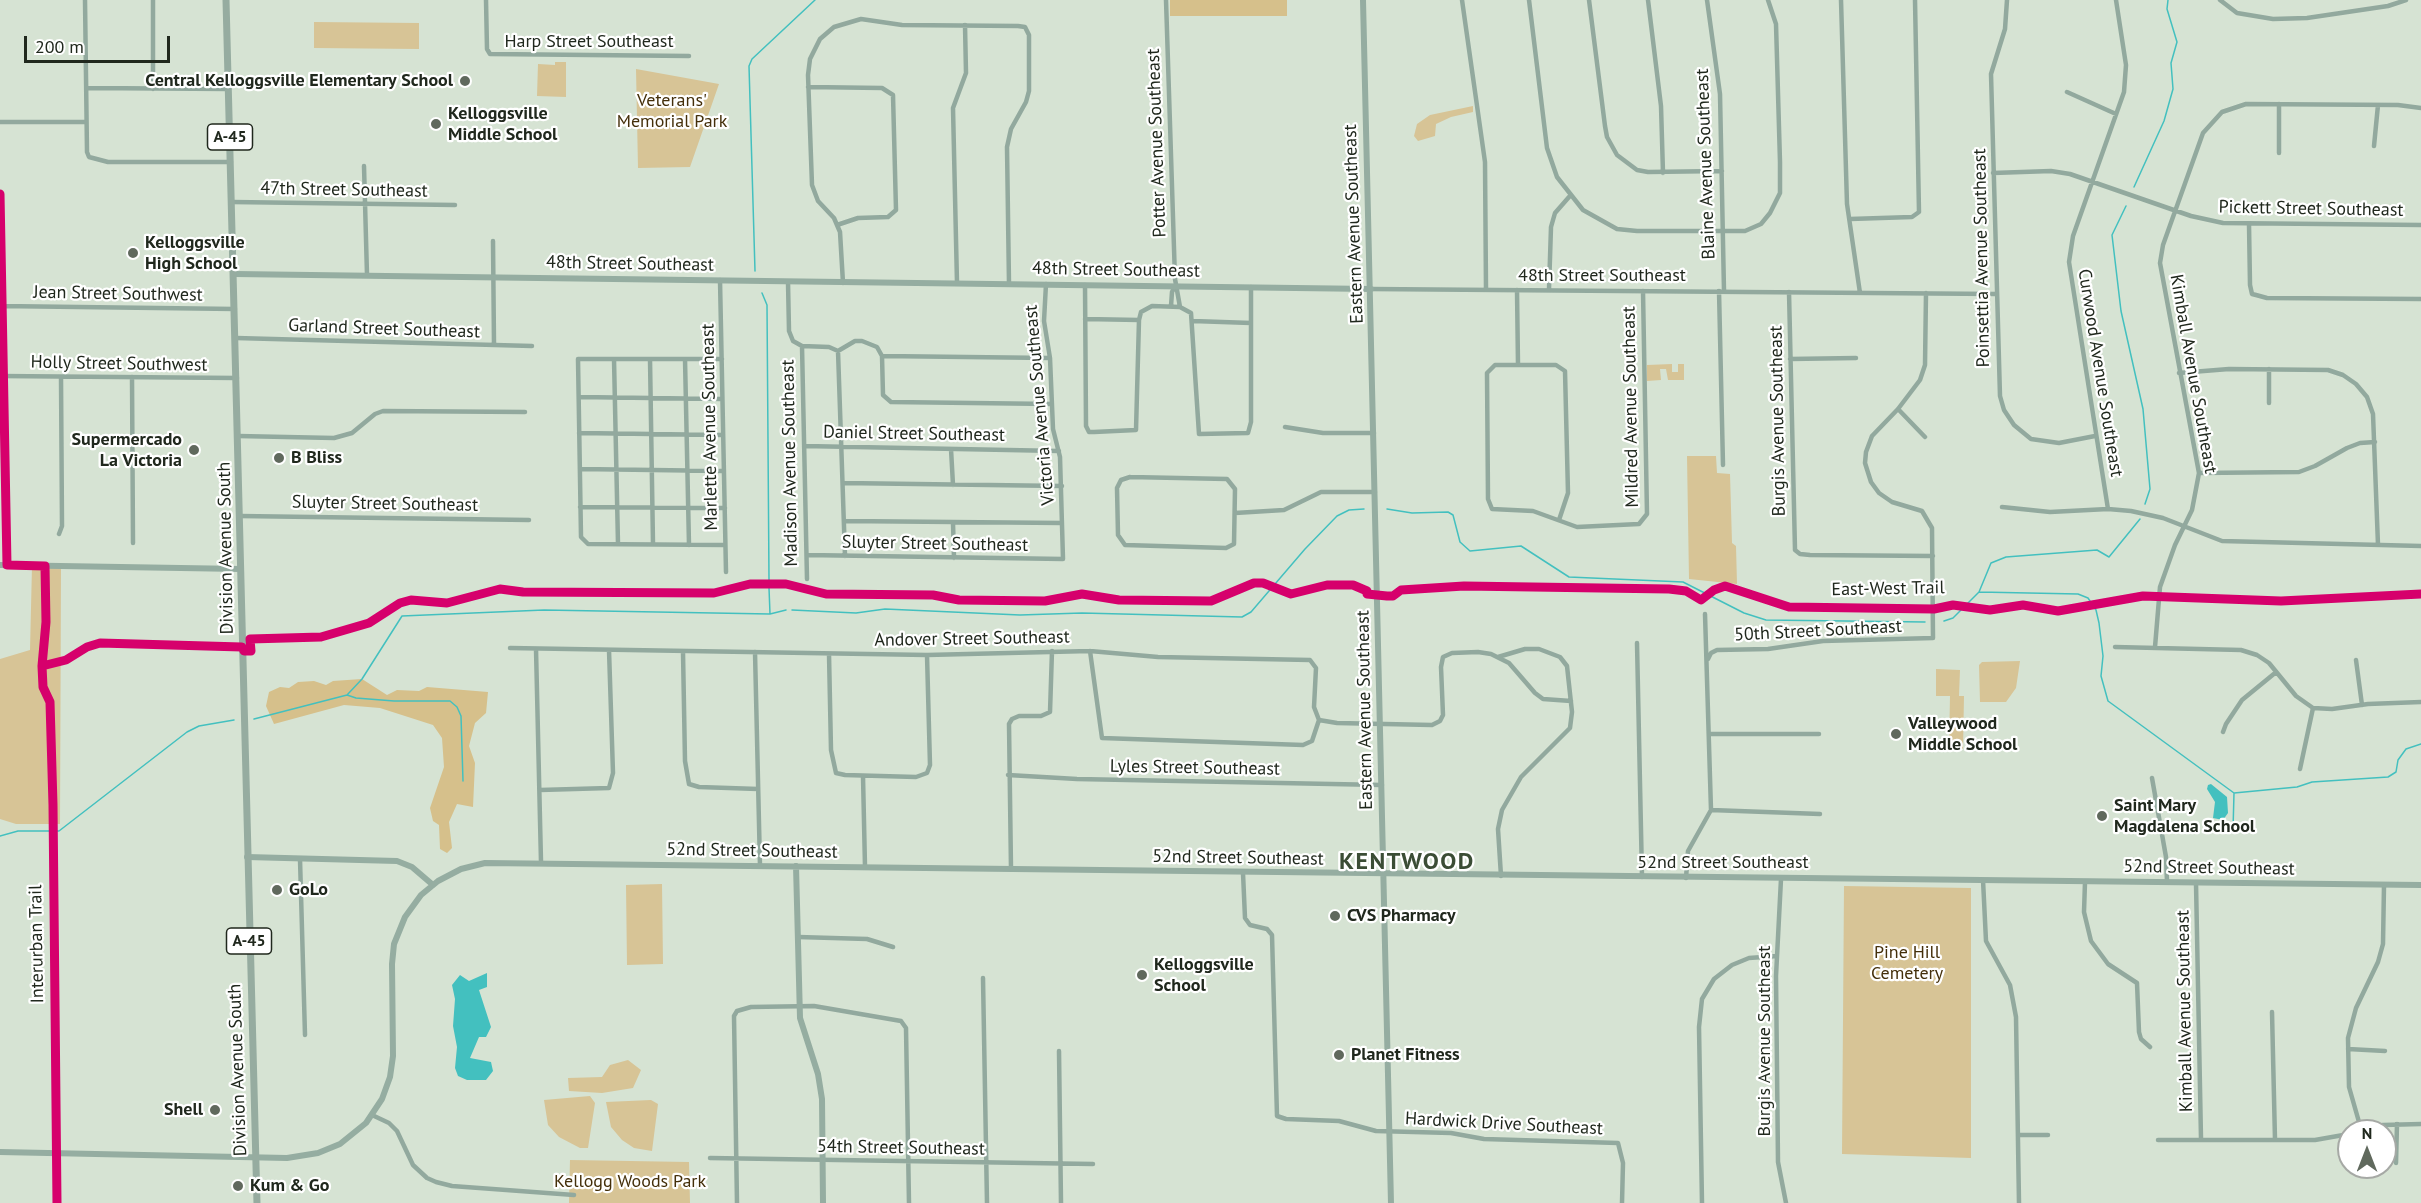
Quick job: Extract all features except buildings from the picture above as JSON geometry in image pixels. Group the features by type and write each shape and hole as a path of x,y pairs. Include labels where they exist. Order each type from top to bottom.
{"main road":[{"name":"Division Avenue South","path":"226,0 235,274 256,1203"}],"street":[{"path":"85,0 86,122 89,157 108,162 231,162"},
{"path":"153,0 153,89"},
{"name":"Harp Street Southeast","path":"486,0 489,54 689,56"},
{"name":"Potter Avenue Southeast","path":"1166,0 1175,286 1180,307"},
{"name":"Eastern Avenue Southeast","path":"1363,0 1391,1203"},
{"path":"1462,0 1485,162 1486,290"},
{"path":"1529,0 1550,163 1569,196 1583,210 1603,223 1619,229 1745,231 1761,224 1770,213 1780,193 1776,24 1768,0"},
{"path":"1589,0 1607,137 1617,156 1637,170 1663,173 1722,171"},
{"path":"1648,0 1661,106 1663,173"},
{"name":"Blaine Avenue Southeast","path":"1707,0 1720,94 1723,230 1723,465"},
{"path":"1841,0 1847,204 1860,292"},
{"path":"1850,219 1912,217 1919,212 1915,0"},
{"name":"Poinsettia Avenue Southeast","path":"2007,0 2005,29 1991,74 1998,381 2004,410 2014,425 2031,439 2049,443 2095,436"},
{"name":"Curwood Avenue Southeast","path":"2108,509 2069,262 2073,236 2124,92 2126,65 2116,0"},
{"path":"2220,0 2237,12 2273,19 2388,6 2406,0"},
{"path":"843,283 843,243 837,225 818,201 812,185 808,87 810,59 820,39 834,27 861,19 892,25 1025,27 1029,35 1029,91 1026,102 1011,129 1007,147 1009,284"},
{"path":"957,283 953,108 966,73 965,25"},
{"path":"808,87 889,90 893,97 896,210 888,217 858,218 837,225"},
{"path":"87,88 229,89"},
{"path":"2067,92 2116,114"},
{"name":"Kimball Avenue Southeast","path":"2156,647 2160,587 2166,565 2192,510 2199,473 2160,263 2163,245 2203,133 2222,112 2246,104 2279,104"},
{"path":"2279,153 2279,104 2421,108"},
{"path":"2374,146 2378,105"},
{"path":"0,122 86,122"},
{"path":"364,166 366,275"},
{"name":"Pickett Street Southeast","path":"1993,173 2051,171 2092,181 2175,211 2216,222 2421,225"},
{"path":"0,194 4,565 241,568"},
{"path":"1549,289 1551,227 1555,213 1569,196"},
{"name":"47th Street Southeast","path":"232,202 455,205"},
{"path":"2249,224 2252,294 2267,298 2421,299"},
{"path":"493,241 494,345"},
{"name":"48th Street Southeast","path":"235,274 1371,289 1996,294"},
{"name":"Marlette Avenue Southeast","path":"720,280 726,572"},
{"path":"788,282 789,331 793,341 802,346 829,347 838,351"},
{"name":"Victoria Avenue Southeast","path":"1046,284 1044,321 1050,358 1053,429 1059,451 1062,486 1063,560"},
{"path":"1085,285 1086,426 1089,432 1133,432 1136,429 1138,320 1145,308 1171,306 1187,309 1193,321 1199,434 1242,434 1250,429 1251,287"},
{"name":"Potter Avenue Southeast","path":"1171,306 1175,286"},
{"path":"1517,290 1518,365"},
{"name":"Mildred Avenue Southeast","path":"1559,520 1577,527 1631,526 1644,521 1647,514 1643,291"},
{"name":"Burgis Avenue Southeast","path":"1789,292 1795,550 1800,554 1810,555 1933,556"},
{"path":"1926,293 1925,365 1920,380 1898,409 1872,436 1866,452 1867,473 1879,493 1892,502 1922,511 1928,517 1932,528 1933,556"},
{"name":"Jean Street Southwest","path":"2,306 235,309"},
{"path":"1085,319 1138,320"},
{"path":"1193,321 1251,323"},
{"name":"Garland Street Southeast","path":"236,338 532,345"},
{"path":"838,351 855,341 862,341 877,347 882,356 883,394 891,402 1052,404"},
{"name":"Madison Avenue Southeast","path":"802,346 807,579"},
{"path":"838,351 845,556"},
{"path":"882,356 1050,358"},
{"path":"1790,359 1856,358"},
{"path":"722,360 578,359 580,507 581,537 588,544 726,545"},
{"path":"614,359 618,544"},
{"path":"650,359 653,544"},
{"path":"685,360 689,545"},
{"path":"1495,365 1518,365 1556,365 1565,371 1568,493 1559,520 1533,511 1492,509 1488,499 1487,373 1495,365"},
{"path":"2179,373 2198,370 2269,369 2328,370 2343,375 2367,397 2373,414 2378,545"},
{"path":"2269,369 2269,403"},
{"name":"Holly Street Southwest","path":"2,376 237,378"},
{"path":"58,534 62,526 61,377"},
{"path":"132,377 133,543"},
{"path":"579,397 722,399"},
{"path":"1898,409 1925,437"},
{"path":"238,436 334,438 352,433 375,414 383,411 525,412"},
{"path":"1285,427 1313,432 1374,433"},
{"path":"579,433 723,435"},
{"path":"2199,473 2299,472 2347,448 2360,443 2375,442"},
{"name":"Daniel Street Southeast","path":"804,446 1059,451"},
{"path":"951,449 953,485"},
{"path":"580,470 724,471"},
{"path":"1130,477 1227,480 1235,489 1235,513 1235,541 1231,547 1129,547 1121,542 1118,535 1118,484 1130,477"},
{"path":"843,483 1062,486"},
{"path":"1235,513 1284,510 1321,492 1375,492"},
{"path":"580,507 725,508"},
{"path":"2002,507 2073,513 2108,509 2147,514 2222,541 2421,546"},
{"name":"Sluyter Street Southeast","path":"240,516 529,520"},
{"path":"844,521 1062,523"},
{"path":"953,522 954,558"},
{"name":"Sluyter Street Southeast","path":"807,555 1063,560"},
{"name":"50th Street Southeast","path":"1708,659 1710,652 1717,650 1768,649 1823,641 1933,638 1933,556"},
{"path":"1686,878 1688,851 1711,810 1705,614"},
{"path":"1637,643 1642,877"},
{"path":"2115,646 2241,650 2257,655 2269,663 2296,696 2313,708 2332,709 2421,702"},
{"name":"Andover Street Southeast","path":"510,648 927,655 1090,651 1158,657 1310,660 1316,668 1314,707 1319,720"},
{"path":"536,649 541,862"},
{"path":"1498,657 1525,649 1551,651 1567,666 1571,701 1570,728 1521,777 1502,810 1498,829 1501,876"},
{"path":"540,790 609,788 613,774 609,650"},
{"path":"1011,869 1008,733 1012,719 1041,716 1053,708 1052,651"},
{"path":"1090,651 1102,738 1303,745 1312,741 1319,720 1432,724 1440,721 1443,715 1441,668 1443,657 1447,654 1478,652 1498,657 1509,663 1534,693 1543,699 1571,701"},
{"path":"683,652 685,761 689,784 699,787 758,789"},
{"path":"755,652 760,866"},
{"path":"829,654 834,768 839,774 916,777 927,773 930,765 927,655"},
{"path":"2356,660 2362,705"},
{"path":"2223,732 2242,700 2275,673"},
{"path":"2300,769 2313,708"},
{"path":"1710,734 1819,734"},
{"name":"Lyles Street Southeast","path":"1008,775 1088,780 1382,785"},
{"path":"863,776 865,867"},
{"path":"2152,778 2166,857 2167,882"},
{"path":"1711,810 1820,813"},
{"path":"247,857 397,861 412,867 433,885"},
{"path":"300,859 305,1035"},
{"name":"52nd Street Southeast","path":"0,1152 303,1156 330,1149 349,1138 372,1115 382,1099 390,1077 393,1056 392,963 394,944 410,909 433,885 451,873 473,865 541,862 1383,875 2421,885"},
{"path":"796,866 799,1007 801,1028 818,1074 822,1099 823,1203"},
{"name":"Hardwick Drive Southeast","path":"1243,873 1245,918 1250,925 1268,929 1272,935 1277,1116 1286,1119 1339,1121 1366,1130 1389,1132 1451,1133 1484,1139 1618,1143 1623,1162 1622,1203"},
{"name":"Burgis Avenue Southeast","path":"1781,879 1777,956 1779,1162 1786,1203"},
{"path":"1983,880 1986,941 2006,977 2013,998 2019,1203"},
{"path":"2085,882 2084,912 2091,941 2108,964 2137,983 2139,1032 2141,1039 2150,1047"},
{"name":"Kimball Avenue Southeast","path":"2196,883 2201,1139"},
{"path":"2356,1119 2349,1087 2348,1049 2356,1008 2378,962 2383,944 2384,885"},
{"path":"798,937 867,939 893,947"},
{"path":"1702,1203 1699,1027 1702,999 1714,979 1732,965 1749,958 1777,956"},
{"path":"982,978 987,1203"},
{"path":"737,1203 733,1024 737,1011 751,1007 814,1006 901,1021 906,1028 909,1203"},
{"path":"2272,1012 2275,1140"},
{"path":"2348,1049 2385,1051"},
{"path":"1059,1052 1061,1203"},
{"path":"372,1115 383,1119 397,1131 414,1165 427,1178 452,1186 574,1195"},
{"path":"2397,1124 2421,1124"},
{"path":"2018,1135 2048,1135"},
{"path":"2158,1140 2321,1140 2337,1137"},
{"name":"54th Street Southeast","path":"710,1158 1093,1164"}],"green space":[{"path":"314,22 419,23 419,49 314,48"},
{"path":"555,62 566,62 566,97 537,96 538,64 555,65"},
{"name":"Veterans' Memorial Park","path":"636,69 719,84 690,167 638,168"},
{"path":"1473,106 1473,112 1451,117 1436,124 1435,136 1418,141 1414,136 1417,124 1430,115"},
{"path":"1672,364 1672,372 1678,372 1678,364 1684,364 1684,380 1668,380 1666,369 1660,369 1661,380 1647,381 1647,365"},
{"path":"1687,456 1716,456 1717,473 1730,474 1732,543 1736,546 1737,584 1689,579"},
{"path":"32,566 61,566 60,824 16,824 0,819 0,659 30,650"},
{"path":"2020,661 2016,688 2006,702 1980,702 1979,665 1982,662"},
{"path":"1936,669 1960,670 1959,696 1964,696 1963,749 1949,749 1950,696 1936,696"},
{"path":"662,884 663,964 627,965 626,885"},
{"name":"Pine Hill Cemetery","path":"1844,886 1971,888 1971,1158 1842,1154"},
{"path":"628,1060 641,1070 633,1088 602,1093 569,1091 568,1078 602,1077 610,1065"},
{"path":"590,1096 595,1103 588,1148 580,1148 559,1137 548,1125 544,1100"},
{"path":"651,1100 658,1104 652,1151 634,1148 622,1140 611,1127 606,1102"},
{"name":"Kellogg Woods Park","path":"570,1160 689,1162 690,1203 569,1203"}],"shaded area":[{"path":"1170,0 1287,0 1287,16 1170,16"},
{"path":"362,679 387,695 397,690 419,691 427,687 488,692 486,713 475,723 469,746 475,763 473,807 457,804 449,822 452,848 447,853 440,849 439,825 433,821 430,808 444,767 442,738 433,725 380,708 344,705 274,724 266,706 269,692 280,687 289,688 298,682 314,681 326,685 333,681"}],"water":[{"path":"2211,784 2227,797 2228,813 2223,820 2213,818 2215,802 2207,789"},
{"path":"487,973 487,987 479,990 491,1027 486,1037 479,1037 470,1058 491,1062 493,1071 486,1080 467,1080 458,1076 455,1068 457,1047 453,1026 455,999 452,985 460,975 469,981"}],"waterway":[{"path":"755,271 749,66 752,59 815,0"},
{"path":"2134,187 2164,121 2173,89 2171,63 2177,42 2167,9 2168,0"},
{"path":"2126,206 2112,235 2121,311 2143,409 2150,489 2145,504"},
{"path":"762,293 767,305 769,580"},
{"path":"792,610 856,613 885,609 1020,615 1082,613 1242,617 1251,612 1305,549 1337,516 1349,510 1364,509"},
{"path":"1387,509 1412,513 1448,512 1453,515 1460,542 1470,551 1521,546 1569,577 1683,582 1744,613 1766,620 1925,622"},
{"path":"1944,621 1953,618 1979,592 1991,563 2006,557 2097,550 2109,557 2140,519"},
{"path":"769,588 770,614"},
{"path":"1979,592 2078,594 2088,598 2096,610 2099,623 2103,656 2101,676 2108,701 2234,793 2297,787 2312,782 2388,777 2396,772 2398,760 2406,749 2421,744"},
{"path":"254,719 347,695 362,679 402,616 544,610 770,614 786,610"},
{"path":"347,695 356,698 394,701 450,701 457,707 461,716 463,781"},
{"path":"0,836 18,831 59,831 187,732 199,726 234,720"},
{"path":"2233,830 2234,793"}],"cycle path":[{"name":"Interurban Trail","path":"0,194 7,565 45,566 46,622 42,666 43,687 50,702 53,805 57,1203"},
{"path":"42,666 66,660 87,647 100,643 242,647 244,651 251,651 250,639 321,637 369,623 400,603 411,600 447,603 500,589 523,592 714,593 750,584 786,584 826,594 933,595 959,600 1045,601 1082,594 1119,600 1211,601 1254,583 1263,583 1291,594 1327,585 1353,585 1367,591"},
{"name":"East-West Trail","path":"1367,594 1393,596 1401,590 1464,586 1669,589 1686,591 1701,600 1714,590 1725,586 1789,607 1934,609 1953,605 1990,610 2023,605 2058,611 2143,596 2281,601 2421,594"}],"place":[{"name":"Central Kelloggsville Elementary School","path":"465,81"},
{"name":"Kelloggsville Middle School","path":"436,124"},
{"name":"Kelloggsville High School","path":"133,253"},
{"name":"Supermercado La Victoria","path":"194,450"},
{"name":"B Bliss","path":"279,458"},
{"name":"Valleywood Middle School","path":"1896,734"},
{"name":"Saint Mary Magdalena School","path":"2102,816"},
{"name":"GoLo","path":"277,890"},
{"name":"CVS Pharmacy","path":"1335,916"},
{"name":"Kelloggsville School","path":"1142,975"},
{"name":"Planet Fitness","path":"1339,1055"},
{"name":"Shell","path":"215,1110"},
{"name":"Kum & Go","path":"238,1186"}],"district":[{"name":"KENTWOOD","path":"1407,862"}]}
